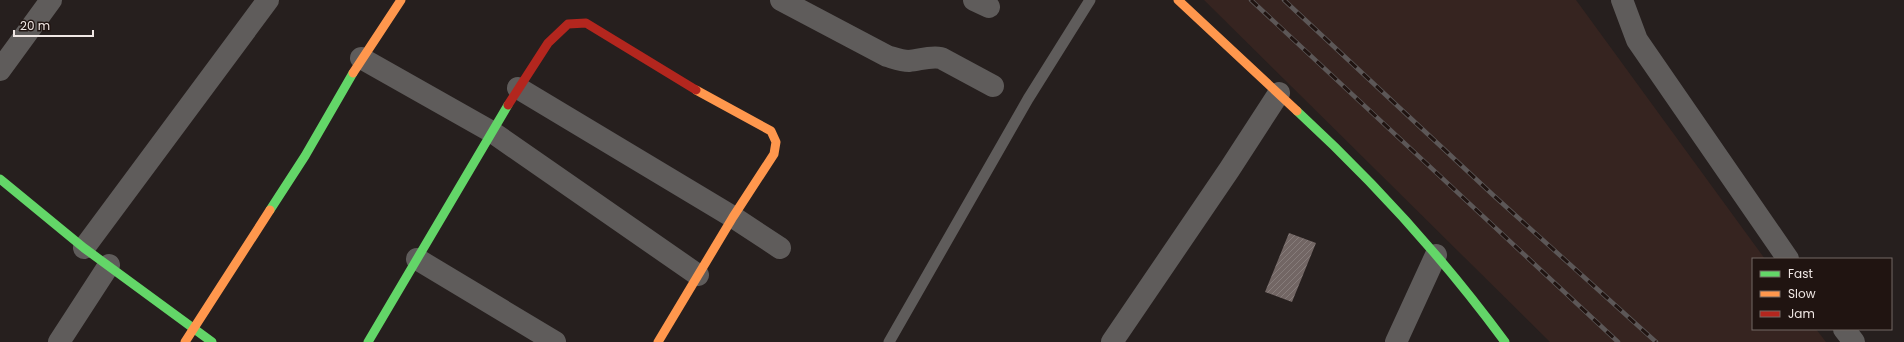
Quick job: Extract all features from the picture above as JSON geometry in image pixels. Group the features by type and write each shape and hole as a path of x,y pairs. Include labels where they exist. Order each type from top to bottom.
{"street":[{"path":"0,70 51,0"},
{"path":"84,248 268,0"},
{"path":"185,342 305,156 361,58 401,0"},
{"path":"781,0 887,56 899,60 910,61 932,56 941,58 993,86"},
{"path":"1178,0 1342,152 1436,255 1505,342"},
{"path":"1622,0 1637,40 1787,258"},
{"path":"368,342 518,88 548,43 568,24 586,23 708,96 771,131 776,142 774,154 733,217 658,342"},
{"path":"361,58 492,132 698,276"},
{"path":"518,88 733,217 780,248"},
{"path":"1112,342 1230,170 1279,94"},
{"path":"0,179 84,248 194,327 212,342"},
{"path":"1396,342 1436,255"},
{"path":"417,259 555,342"},
{"path":"59,342 109,265"},
{"path":"1845,330 1854,342"}],"lane":[{"path":"890,342 1028,99 1090,0"}],"shaded area":[{"path":"1204,0 1576,0 1764,258 1752,258 1752,330 1817,330 1826,342 1550,342"}],"building":[{"path":"1289,233 1316,243 1292,302 1265,292"}],"railway":[{"path":"1251,0 1618,342"},
{"path":"1284,0 1493,195 1656,342"}],"traffic: fast":[{"path":"270,210 305,156 353,73"},
{"path":"368,342 508,105"},
{"path":"1297,111 1353,165 1407,222 1482,311 1505,342"},
{"path":"0,179 84,248 212,342"}],"traffic: slow":[{"path":"353,73 401,0"},
{"path":"1178,0 1297,111"},
{"path":"658,342 733,217 774,154 776,142 771,131 696,90"},
{"path":"185,342 270,210"}],"traffic: jam":[{"path":"508,105 548,43 568,24 586,23 696,90"}]}
